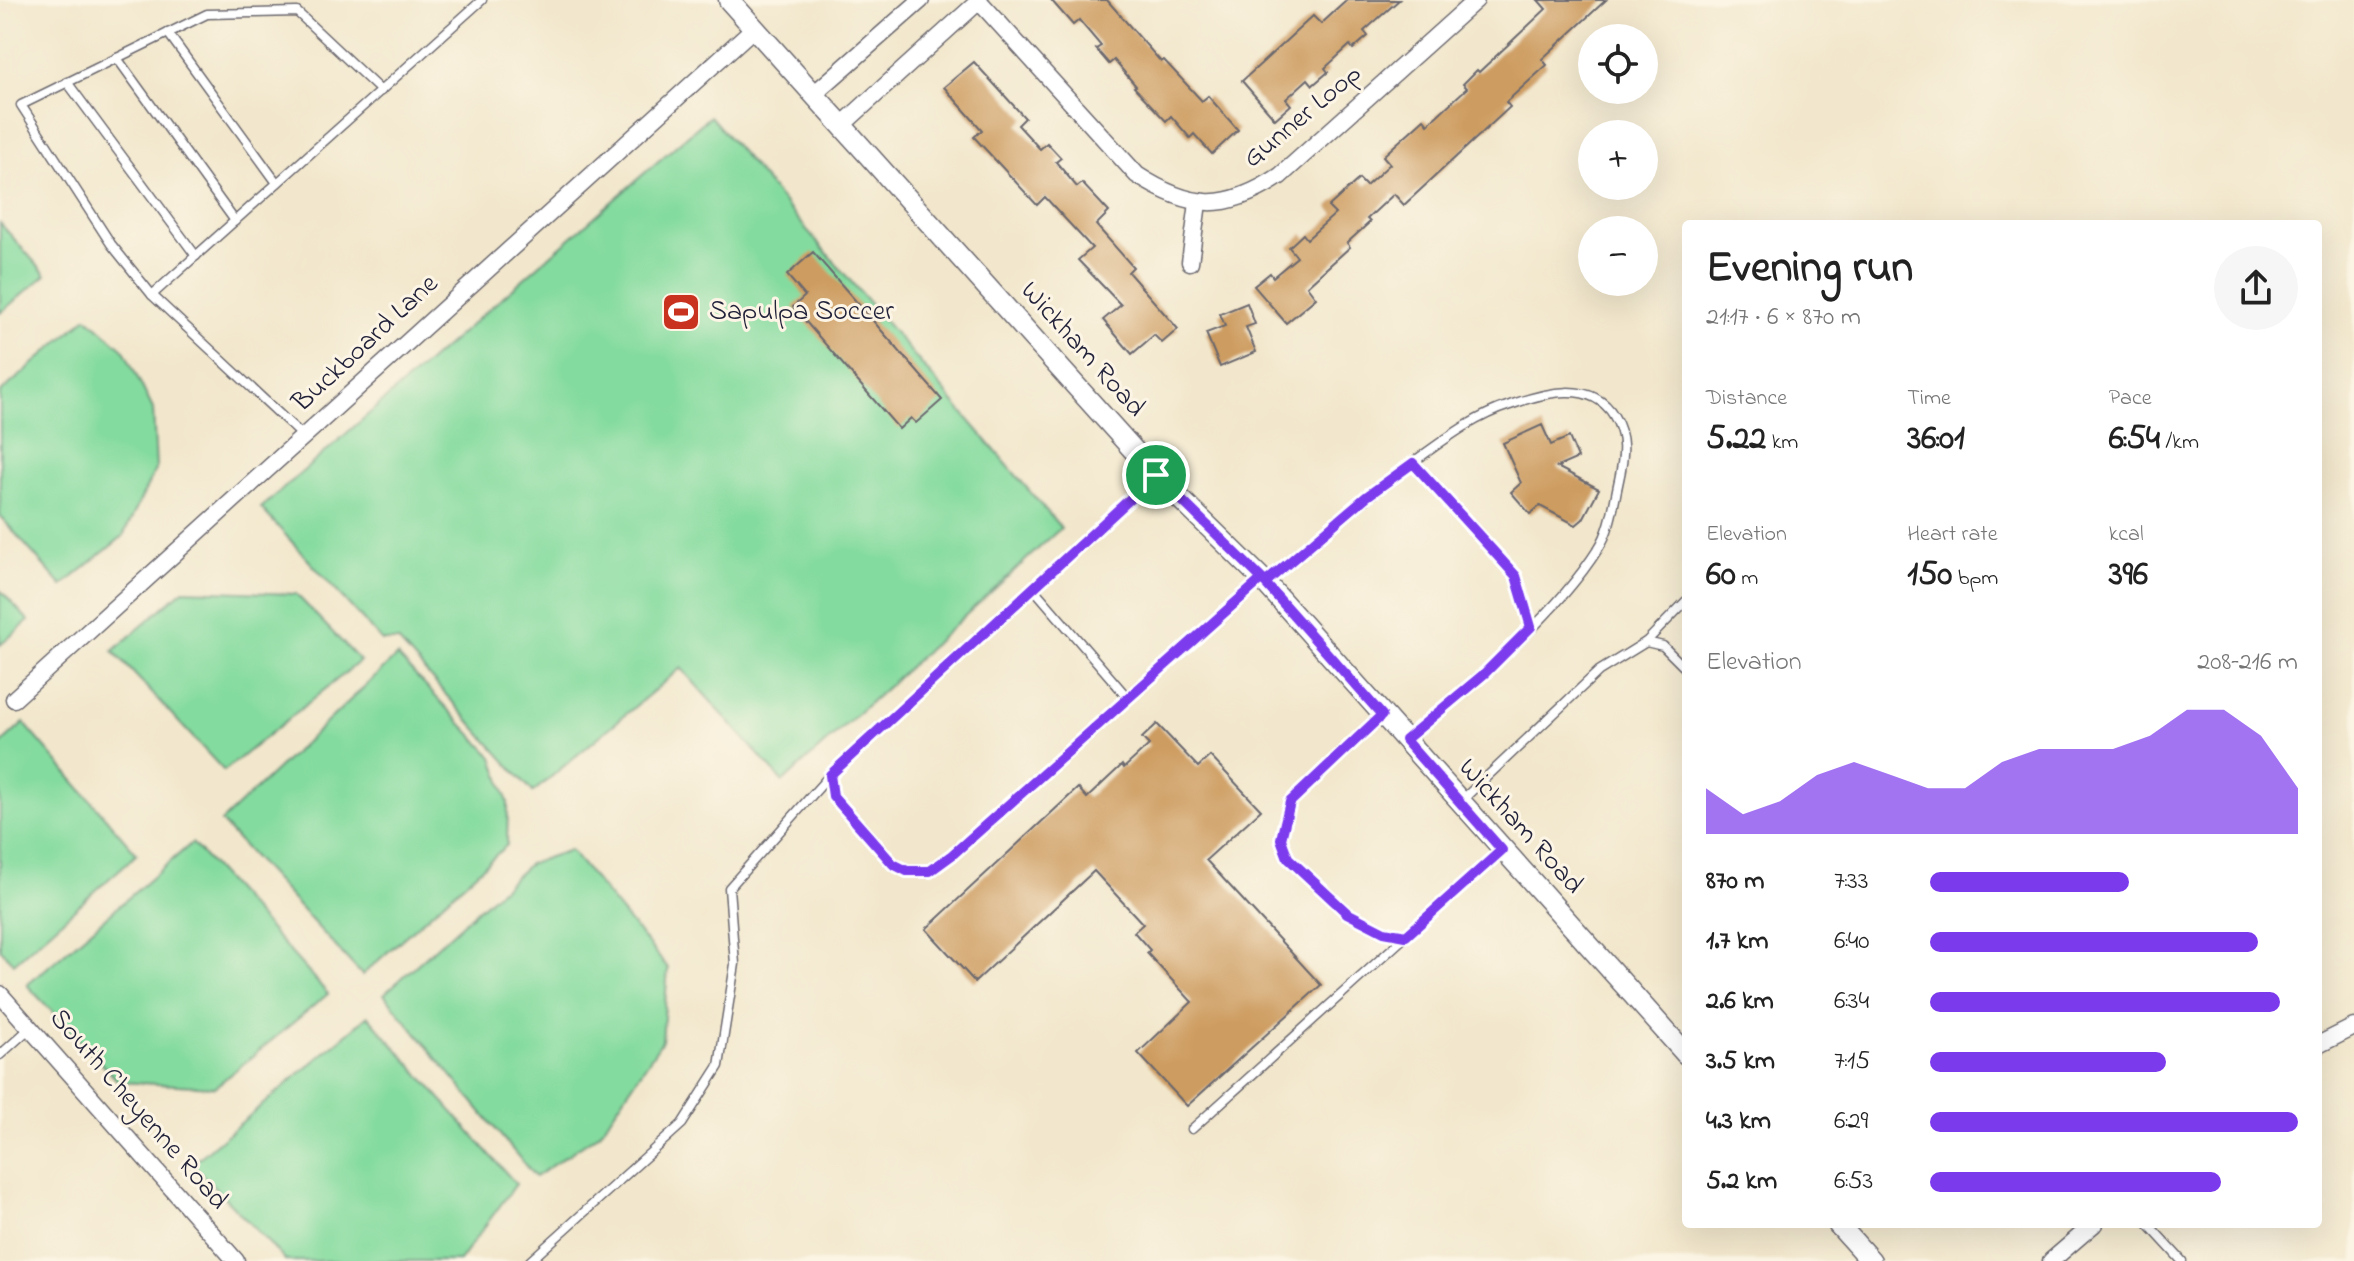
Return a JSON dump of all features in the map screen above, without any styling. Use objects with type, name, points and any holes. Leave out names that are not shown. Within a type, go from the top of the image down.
[{"type":"street","name":"Wickham Road","points":[[729,0],[1156,475],[1263,581],[1682,1050]]},
{"type":"street","points":[[814,94],[921,0]]},
{"type":"street","name":"Gunner Loop","points":[[842,125],[978,0],[1137,175],[1161,191],[1198,203],[1240,197],[1259,190],[1280,176],[1476,0]]},
{"type":"street","name":"Buckboard Lane","points":[[14,699],[754,28]]},
{"type":"street","points":[[1190,262],[1198,203]]},
{"type":"street","name":"South Cheyenne Road","points":[[0,994],[236,1261]]},
{"type":"street","points":[[2322,1043],[2354,1027]]},
{"type":"street","points":[[1842,1228],[1871,1261]]},
{"type":"street","points":[[2051,1261],[2089,1228]]},
{"type":"lane","points":[[152,295],[482,0]]},
{"type":"lane","points":[[304,437],[152,295],[111,244],[21,105],[207,14],[297,12],[381,91]]},
{"type":"lane","points":[[168,33],[277,183]]},
{"type":"lane","points":[[117,58],[235,221]]},
{"type":"lane","points":[[67,82],[196,256]]},
{"type":"lane","points":[[830,775],[833,796],[893,864],[907,871],[930,871],[1263,581],[1366,497],[1454,432],[1507,405],[1553,393],[1584,392],[1609,408],[1618,422],[1625,452],[1612,511],[1600,547],[1561,597],[1484,674],[1405,740]]},
{"type":"lane","points":[[1413,463],[1516,576],[1531,627]]},
{"type":"lane","points":[[530,1261],[682,1124],[719,1066],[735,964],[729,888],[830,775],[1156,475]]},
{"type":"lane","points":[[1034,589],[1128,698]]},
{"type":"lane","points":[[1460,802],[1599,671],[1646,642],[1682,605]]},
{"type":"lane","points":[[1646,642],[1663,646],[1682,665]]},
{"type":"lane","points":[[1382,715],[1290,802],[1281,839],[1288,858],[1347,913],[1384,932],[1406,936]]},
{"type":"lane","points":[[1192,1129],[1502,850]]},
{"type":"lane","points":[[0,1055],[31,1028]]},
{"type":"lane","points":[[2152,1228],[2182,1261]]},
{"type":"green space","name":"Sapulpa Soccer","points":[[710,116],[1061,528],[783,782],[681,668],[533,792],[398,641],[382,641],[261,508]]},
{"type":"green space","points":[[0,223],[46,275],[0,313]]},
{"type":"green space","points":[[87,317],[124,350],[153,409],[156,468],[123,536],[62,586],[0,516],[0,393]]},
{"type":"green space","points":[[0,590],[29,621],[0,645]]},
{"type":"green space","points":[[183,590],[296,594],[360,661],[224,771],[113,651]]},
{"type":"green space","points":[[397,656],[493,757],[508,803],[507,845],[362,975],[221,822]]},
{"type":"green space","points":[[24,723],[137,854],[14,963],[0,949],[0,745]]},
{"type":"green space","points":[[192,843],[328,994],[215,1087],[119,1082],[27,985]]},
{"type":"green space","points":[[570,850],[668,968],[662,1041],[600,1133],[535,1177],[384,994],[529,864]]},
{"type":"green space","points":[[368,1016],[516,1184],[459,1261],[286,1261],[192,1164]]},
{"type":"building","points":[[1051,0],[1107,0],[1161,62],[1164,60],[1202,101],[1208,96],[1238,130],[1212,154],[1194,134],[1190,138],[1171,116],[1166,121],[1114,60],[1109,64],[1096,49],[1101,46],[1079,20],[1073,25]]},
{"type":"building","points":[[1347,0],[1399,0],[1364,31],[1368,36],[1353,49],[1350,45],[1325,68],[1328,72],[1313,85],[1308,79],[1286,99],[1291,105],[1275,119],[1242,81],[1313,16],[1321,24]]},
{"type":"building","points":[[1538,0],[1606,0],[1542,59],[1547,65],[1506,102],[1510,107],[1404,205],[1394,194],[1367,219],[1370,222],[1347,243],[1350,247],[1307,286],[1316,298],[1286,323],[1254,286],[1270,273],[1273,277],[1297,257],[1289,247],[1303,234],[1307,239],[1335,214],[1328,207],[1359,179],[1366,186],[1390,164],[1383,156],[1424,119],[1428,124],[1467,88],[1463,84],[1477,70],[1479,72],[1546,9]]},
{"type":"building","points":[[974,62],[1025,118],[1018,125],[1040,149],[1047,143],[1061,158],[1056,162],[1077,187],[1082,183],[1109,212],[1096,225],[1133,267],[1128,272],[1178,329],[1162,343],[1154,335],[1132,354],[1103,320],[1121,305],[1078,260],[1092,248],[1045,197],[1037,205],[974,137],[982,130],[944,87]]},
{"type":"building","points":[[813,252],[942,400],[916,423],[911,418],[899,429],[793,307],[805,296],[787,275]]},
{"type":"building","points":[[1247,303],[1255,324],[1246,327],[1256,352],[1220,367],[1206,333],[1225,326],[1220,314]]},
{"type":"building","points":[[1542,425],[1551,445],[1569,437],[1578,458],[1557,467],[1599,489],[1583,519],[1576,525],[1540,506],[1530,514],[1511,492],[1521,483],[1503,443]]},
{"type":"building","points":[[1157,724],[1198,767],[1210,756],[1261,810],[1206,860],[1321,985],[1187,1106],[1138,1053],[1192,1002],[1147,953],[1150,950],[1134,932],[1143,924],[1094,871],[975,982],[926,929],[1078,788],[1087,798],[1122,765],[1124,768],[1149,745],[1142,738]]},
{"type":"place","name":"Sapulpa Soccer","points":[[681,312]]},
{"type":"route","points":[[1156,475],[830,775],[833,796],[893,864],[907,871],[930,871],[952,855],[1262,579],[1265,583],[1382,715],[1290,802],[1281,839],[1288,858],[1347,913],[1384,932],[1406,936],[1502,850],[1405,740],[1484,674],[1531,627],[1516,576],[1413,463],[1366,497],[1265,583],[1262,579],[1156,475]]}]
